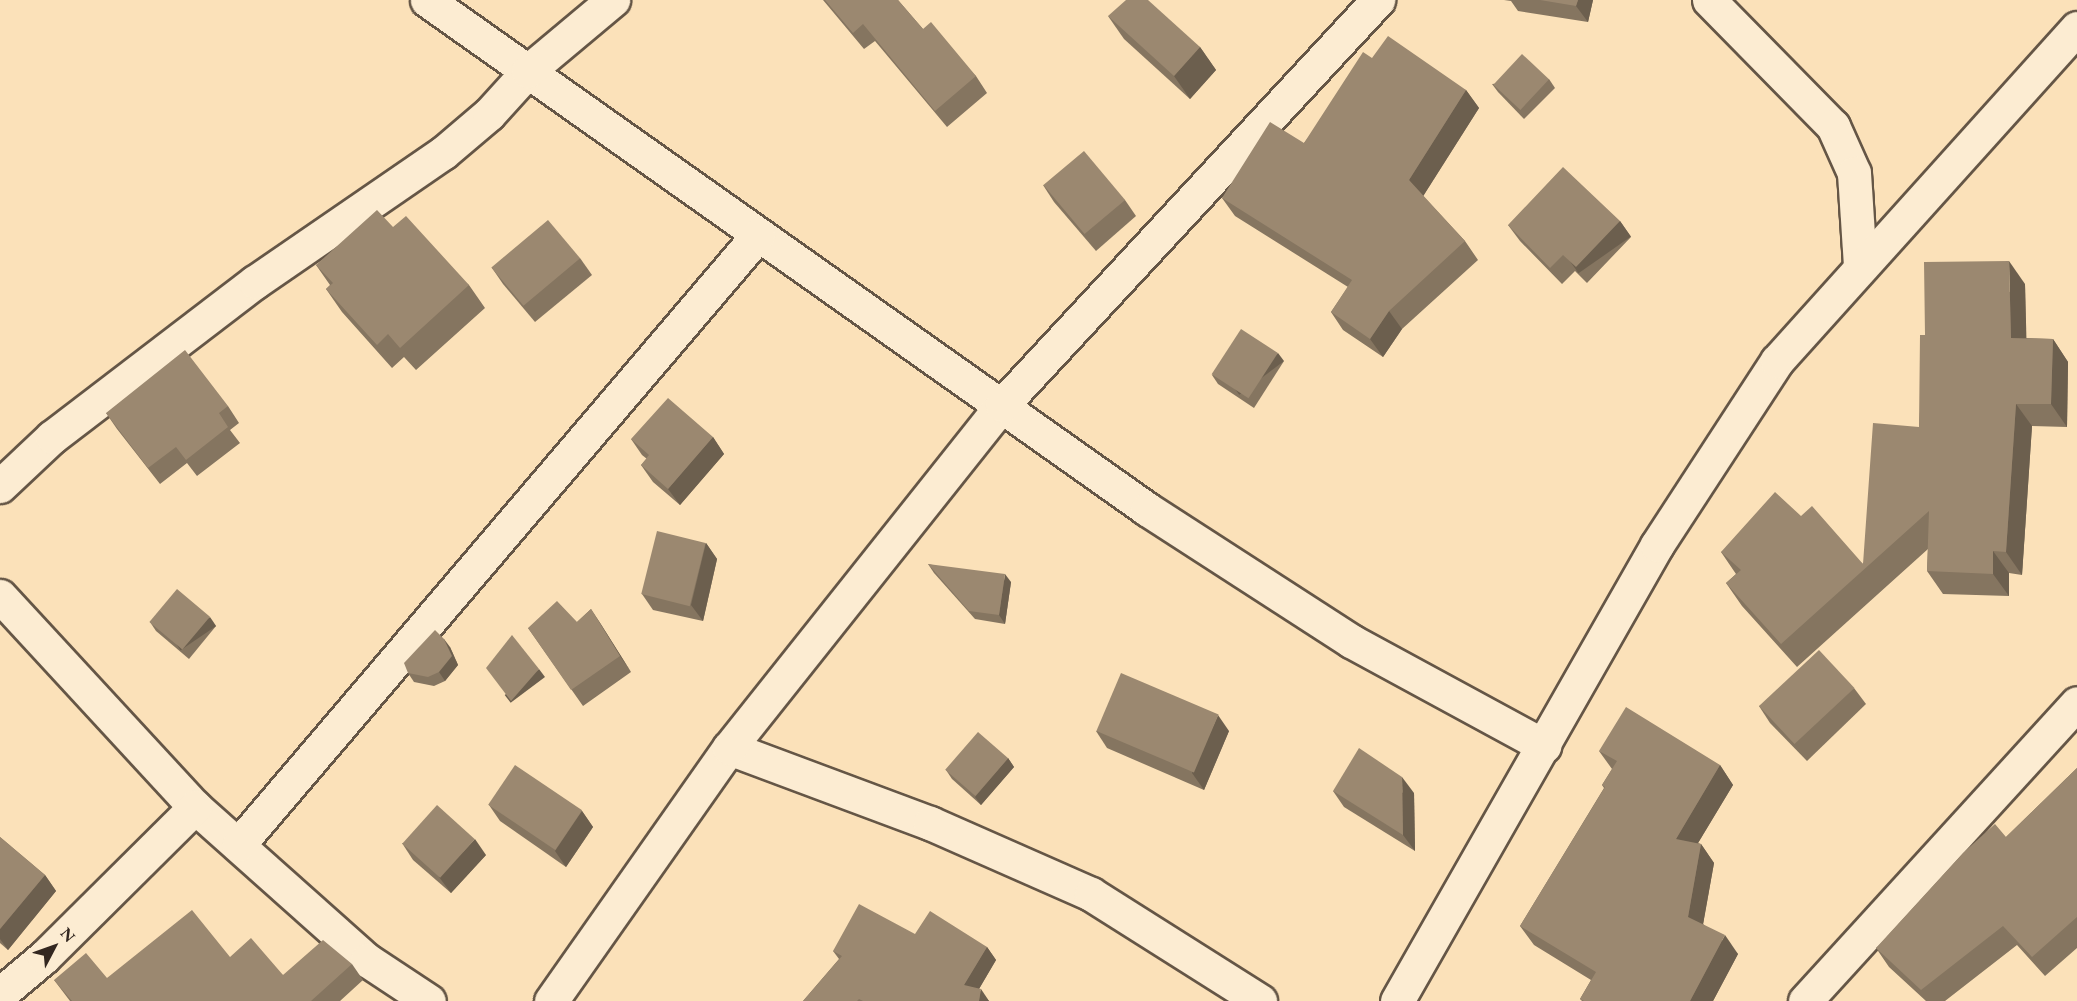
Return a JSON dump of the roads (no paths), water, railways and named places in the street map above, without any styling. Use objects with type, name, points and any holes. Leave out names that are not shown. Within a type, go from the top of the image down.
[{"type":"street","points":[[427,0],[1147,509],[1341,634],[1544,747]]},
{"type":"street","points":[[0,486],[52,437],[255,282],[442,153],[489,114],[528,71],[613,0]]},
{"type":"street","points":[[551,1001],[729,748],[1002,405],[1378,0]]},
{"type":"street","points":[[1709,0],[1833,126],[1854,173],[1860,266]]},
{"type":"street","points":[[1397,1001],[1658,545],[1720,444],[1777,361],[1860,266],[2077,28]]},
{"type":"street","points":[[239,843],[758,235]]},
{"type":"street","points":[[0,596],[195,807],[239,843],[367,960],[429,1001]]},
{"type":"street","points":[[1806,1001],[2077,703]]},
{"type":"street","points":[[729,748],[930,823],[1091,894],[1260,1001]]},
{"type":"street","points":[[0,994],[44,957],[195,807]]}]
